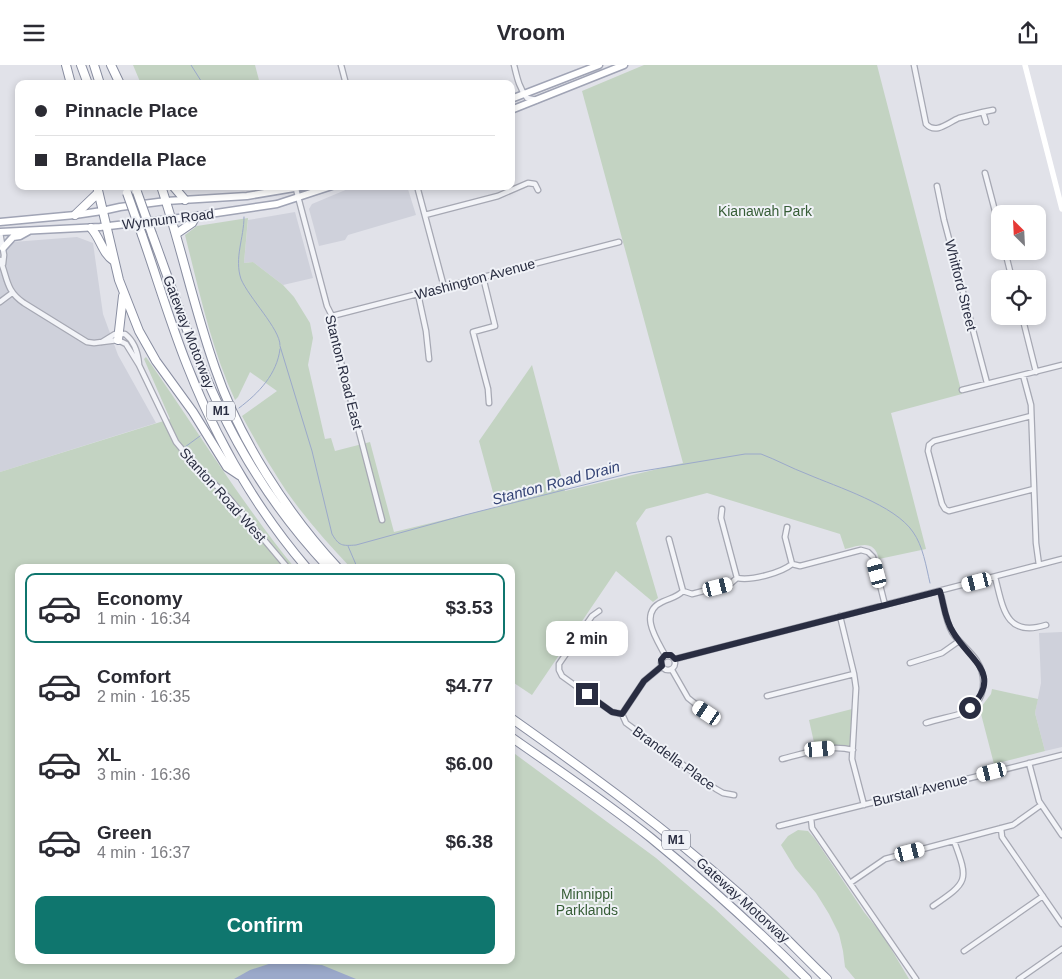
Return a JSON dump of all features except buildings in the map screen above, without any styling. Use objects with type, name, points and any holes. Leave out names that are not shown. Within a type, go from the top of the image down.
[{"type":"highway","points":[[66,65],[70,80]]},
{"type":"highway","points":[[81,65],[87,80]]},
{"type":"highway","points":[[94,65],[99,80]]},
{"type":"highway","points":[[111,65],[118,80]]},
{"type":"highway","points":[[98,190],[114,261],[124,294],[139,331],[156,361],[193,412],[227,467],[240,476]]},
{"type":"highway","points":[[75,215],[98,190]]},
{"type":"highway","name":"Gateway Motorway","points":[[126,190],[186,363],[207,413],[240,476],[266,515],[304,564]]},
{"type":"highway","name":"Gateway Motorway","points":[[136,190],[202,367],[225,419],[262,484],[298,532],[325,564]]},
{"type":"highway","points":[[162,190],[215,368],[232,410],[275,486],[302,524],[335,564]]},
{"type":"highway","points":[[176,190],[185,200]]},
{"type":"highway","points":[[176,234],[192,223],[196,217]]},
{"type":"highway","points":[[91,228],[97,235],[106,255],[114,261]]},
{"type":"highway","points":[[119,337],[124,294]]},
{"type":"highway","name":"Gateway Motorway","points":[[515,721],[614,792],[700,860],[755,908],[827,979]]},
{"type":"highway","name":"Gateway Motorway","points":[[515,740],[607,805],[664,849],[726,901],[806,979]]},
{"type":"main road","points":[[515,97],[599,65]]},
{"type":"main road","points":[[515,108],[622,65]]},
{"type":"main road","points":[[1025,65],[1062,209]]},
{"type":"main road","name":"Wynnum Road","points":[[0,222],[75,215],[166,201],[247,196],[289,190]]},
{"type":"main road","name":"Wynnum Road","points":[[0,233],[106,227],[196,217],[268,206],[321,190]]},
{"type":"main road","points":[[3,248],[13,237],[20,236],[30,230]]},
{"type":"street","points":[[341,65],[345,80]]},
{"type":"street","points":[[514,65],[524,94],[527,98],[536,100]]},
{"type":"street","points":[[914,65],[926,124],[929,127],[934,129],[958,119],[993,110]]},
{"type":"street","points":[[983,112],[986,122]]},
{"type":"street","points":[[985,173],[993,205]]},
{"type":"street","points":[[515,189],[528,183],[535,184],[538,190]]},
{"type":"street","name":"Whitford Street","points":[[937,186],[986,383]]},
{"type":"street","name":"Stanton Road East","points":[[296,190],[326,306],[332,316],[331,324],[382,520]]},
{"type":"street","points":[[418,190],[444,287]]},
{"type":"street","points":[[425,215],[498,196],[512,190]]},
{"type":"street","points":[[0,233],[5,280],[12,293],[24,303],[83,340],[91,343],[102,342],[108,337],[119,337]]},
{"type":"street","name":"Washington Avenue","points":[[332,316],[619,242]]},
{"type":"street","points":[[0,260],[3,266]]},
{"type":"street","points":[[483,277],[495,326],[473,332],[488,389],[488,403]]},
{"type":"street","points":[[0,301],[12,293]]},
{"type":"street","points":[[418,294],[426,331],[429,359]]},
{"type":"street","points":[[1024,325],[1036,372]]},
{"type":"street","name":"Stanton Road West","points":[[119,337],[125,334],[132,340],[139,365],[176,442],[196,466],[228,497],[284,564]]},
{"type":"street","points":[[962,389],[1062,365]]},
{"type":"street","points":[[1023,375],[1031,416],[1039,565]]},
{"type":"street","points":[[1031,416],[934,441],[929,445],[928,451],[942,504],[944,509],[949,511],[1034,489]]},
{"type":"street","points":[[722,509],[721,518],[737,578]]},
{"type":"street","points":[[787,527],[785,537],[792,564]]},
{"type":"street","points":[[669,539],[683,591]]},
{"type":"street","points":[[737,578],[745,580],[785,569],[792,564],[800,565],[861,550],[868,551],[873,557],[885,605]]},
{"type":"street","points":[[675,659],[1062,559]]},
{"type":"street","points":[[995,577],[1009,621],[1026,629],[1035,629],[1046,625]]},
{"type":"street","points":[[683,591],[692,594],[730,584],[737,578]]},
{"type":"street","points":[[665,655],[651,628],[651,613],[661,602],[676,598],[683,591]]},
{"type":"street","points":[[926,723],[964,712],[970,708],[981,696],[984,681],[977,662],[959,641],[948,623],[940,591]]},
{"type":"street","name":"Brandella Place","points":[[600,611],[592,617],[559,664],[562,676],[612,712],[622,714],[626,723],[716,789],[723,793],[734,795]]},
{"type":"street","points":[[840,616],[856,688],[854,769],[864,805]]},
{"type":"street","points":[[910,663],[942,653],[959,641]]},
{"type":"street","points":[[665,655],[671,655],[675,659],[676,665],[672,670]]},
{"type":"street","points":[[665,655],[661,660],[662,666],[666,670],[672,670]]},
{"type":"street","points":[[622,714],[644,681],[662,666]]},
{"type":"street","points":[[672,670],[688,698],[707,713]]},
{"type":"street","points":[[768,696],[854,674]]},
{"type":"street","points":[[782,759],[820,749],[844,748],[853,750]]},
{"type":"street","name":"Burstall Avenue","points":[[779,826],[1062,755]]},
{"type":"street","points":[[1029,763],[1042,805],[1062,835]]},
{"type":"street","points":[[850,883],[885,859],[1013,825],[1042,805]]},
{"type":"street","points":[[811,818],[812,828],[916,979]]},
{"type":"street","points":[[1057,827],[1062,823]]},
{"type":"street","points":[[1001,828],[1002,837],[1062,924]]},
{"type":"street","points":[[933,906],[960,886],[964,878],[963,864],[954,841]]},
{"type":"street","points":[[964,951],[1043,895]]},
{"type":"street","points":[[1019,979],[1062,949]]},
{"type":"shaded area","points":[[345,190],[408,190],[416,215],[348,235],[345,240],[319,246],[309,209],[312,204]]},
{"type":"shaded area","points":[[295,212],[313,278],[283,285],[253,262],[244,263],[248,220]]},
{"type":"shaded area","points":[[77,237],[93,243],[103,314],[118,355],[156,423],[0,472],[0,243]]},
{"type":"shaded area","points":[[1062,632],[1062,747],[1045,751],[1035,713],[1041,683],[1039,633]]},
{"type":"green space","points":[[133,65],[255,65],[259,80],[139,80]]},
{"type":"green space","name":"Kianawah Park","points":[[644,65],[877,65],[962,394],[891,413],[926,549],[879,559],[874,548],[870,546],[861,545],[845,549],[840,534],[707,493],[646,509],[636,523],[658,598],[653,602],[616,571],[532,695],[515,684],[515,564],[347,564],[299,509],[269,464],[242,416],[277,391],[250,372],[235,400],[212,339],[185,235],[197,226],[248,218],[244,263],[253,262],[283,285],[294,297],[310,323],[313,338],[308,365],[325,439],[331,438],[335,451],[370,442],[394,532],[497,507],[479,441],[532,365],[565,491],[683,463],[582,91]]},
{"type":"green space","name":"Minnippi Parklands","points":[[146,357],[237,490],[292,564],[15,564],[15,964],[515,964],[515,754],[656,858],[714,908],[790,979],[0,979],[0,472],[170,419],[144,359]]},
{"type":"green space","points":[[992,689],[1038,699],[1035,713],[1045,751],[994,764],[981,714],[978,711],[991,694]]},
{"type":"green space","points":[[852,709],[850,746],[832,745],[815,747],[809,720]]},
{"type":"green space","points":[[798,830],[808,831],[815,839],[864,912],[884,937],[909,979],[855,979],[845,967],[839,934],[829,914],[816,893],[795,868],[781,845],[788,836]]},
{"type":"water","points":[[269,964],[322,965],[356,979],[234,979],[250,970]]},
{"type":"waterway","name":"Stanton Road Drain","points":[[191,65],[200,80]]},
{"type":"waterway","name":"Stanton Road Drain","points":[[244,217],[239,256],[241,279],[270,322],[279,338],[280,345]]},
{"type":"waterway","name":"Stanton Road Drain","points":[[280,346],[312,451],[332,534],[341,544],[356,545],[631,473],[745,454],[761,454],[879,505],[905,522],[919,543],[930,583]]},
{"type":"waterway","name":"Stanton Road Drain","points":[[239,408],[260,389],[271,375],[280,349]]},
{"type":"waterway","points":[[185,447],[200,436]]},
{"type":"waterway","points":[[348,546],[356,564]]},
{"type":"route","points":[[587,694],[612,712],[622,714],[644,681],[662,666],[661,660],[665,655],[671,655],[675,659],[940,591],[952,632],[977,662],[982,672],[984,687],[981,696],[970,708]]}]
